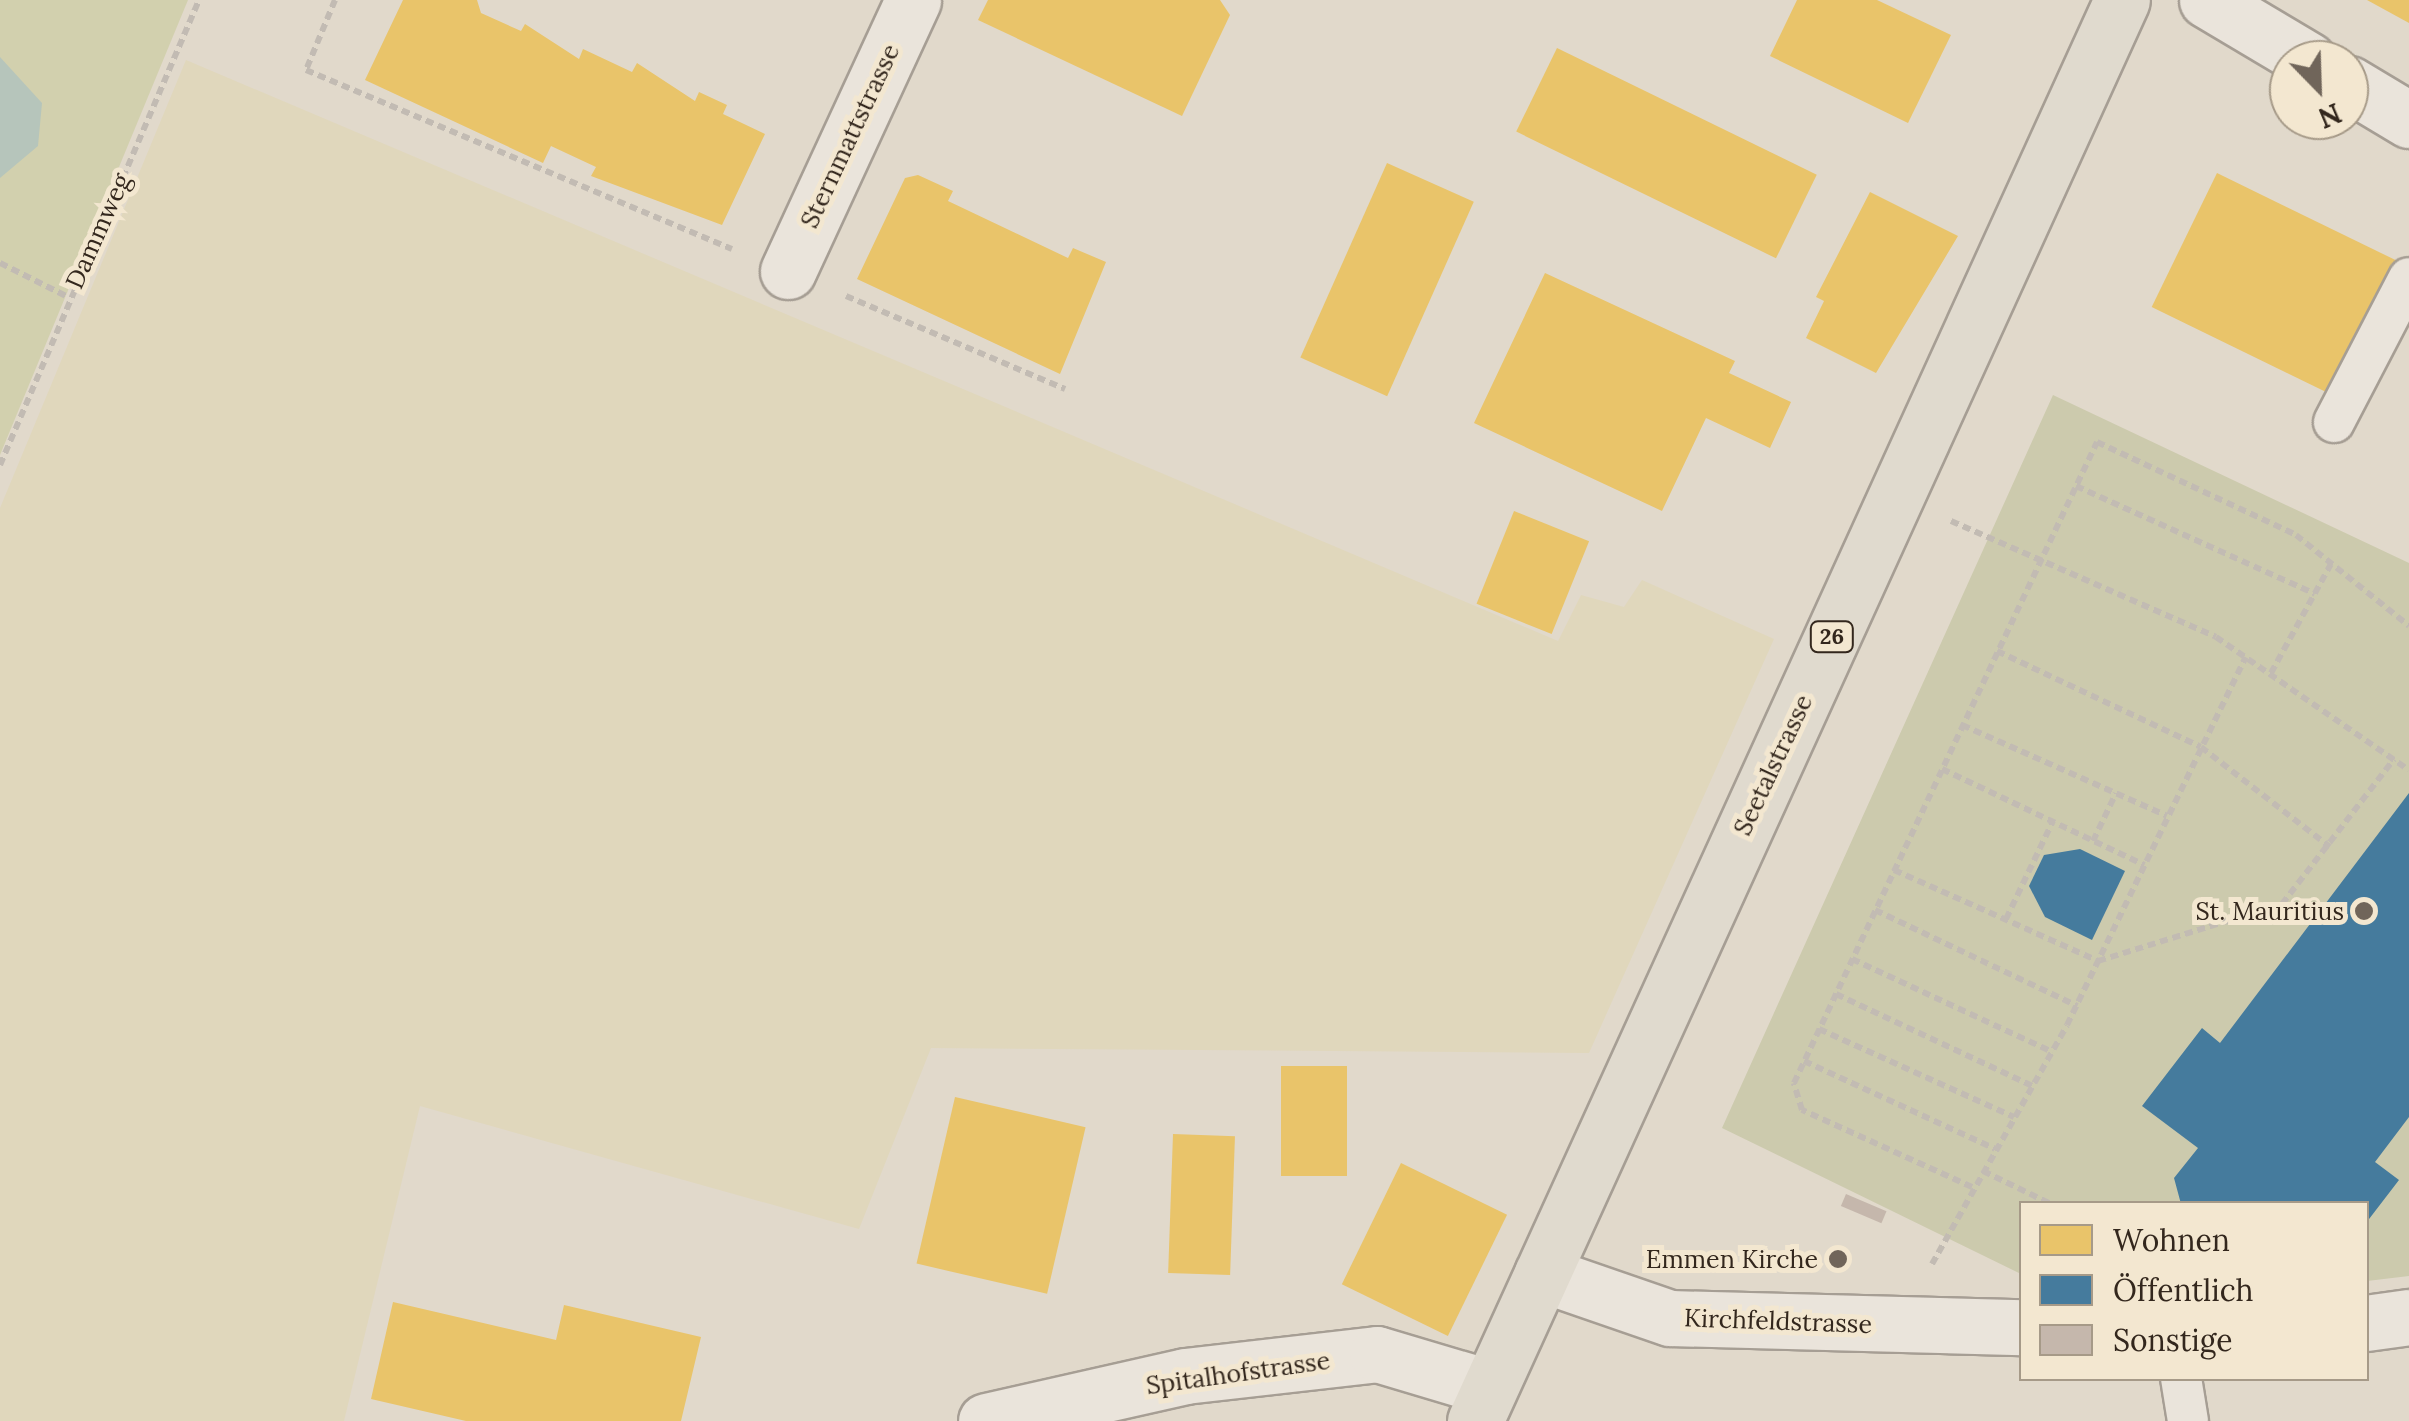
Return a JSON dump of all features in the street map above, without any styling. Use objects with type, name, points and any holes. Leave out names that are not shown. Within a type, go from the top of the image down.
[{"type":"main road","name":"Seetalstrasse","points":[[1482,1404],[2122,0]]},
{"type":"street","name":"Sternmattstrasse","points":[[788,271],[913,0]]},
{"type":"street","points":[[2206,0],[2274,40]]},
{"type":"street","points":[[2369,96],[2409,120]]},
{"type":"street","name":"Kirchfeldstrasse","points":[[1542,1274],[1670,1318],[2019,1327]]},
{"type":"street","points":[[2369,1323],[2409,1316]]},
{"type":"street","name":"Spitalhofstrasse","points":[[986,1421],[1185,1376],[1377,1354],[1482,1404]]},
{"type":"lane","points":[[2334,422],[2409,278]]},
{"type":"lane","points":[[2181,1381],[2188,1421]]},
{"type":"path","name":"Dammweg","points":[[0,465],[68,296],[200,0]]},
{"type":"path","points":[[336,0],[306,70],[1065,389]]},
{"type":"path","points":[[0,263],[68,296]]},
{"type":"path","points":[[1972,1188],[1802,1110],[1794,1100],[1804,1062],[1819,1029],[2096,442],[2296,535],[2409,626]]},
{"type":"path","points":[[2076,486],[2315,594]]},
{"type":"path","points":[[1950,521],[2246,657],[2409,770]]},
{"type":"path","points":[[2271,673],[2331,564]]},
{"type":"path","points":[[1997,651],[2201,747],[2330,847]]},
{"type":"path","points":[[1922,1324],[1932,1261],[2077,1006],[2246,657]]},
{"type":"path","points":[[1962,725],[2168,816]]},
{"type":"path","points":[[1894,870],[2098,961],[2282,904],[2330,847],[2394,759]]},
{"type":"path","points":[[1942,768],[2144,865]]},
{"type":"path","points":[[2093,841],[2116,793]]},
{"type":"path","points":[[2006,919],[2052,821]]},
{"type":"path","points":[[1876,910],[2077,1006]]},
{"type":"path","points":[[1852,959],[2052,1052]]},
{"type":"path","points":[[1836,994],[2032,1086]]},
{"type":"path","points":[[1819,1029],[2014,1117]]},
{"type":"path","points":[[1804,1062],[1995,1150]]},
{"type":"path","points":[[1982,1170],[2045,1201]]},
{"type":"shaded area","points":[[0,0],[188,0],[0,455]]},
{"type":"shaded area","points":[[0,57],[42,103],[38,146],[0,178]]},
{"type":"shaded area","points":[[186,60],[1558,641],[1581,595],[1624,607],[1642,580],[1774,639],[1589,1053],[931,1048],[859,1229],[420,1106],[344,1421],[0,1421],[0,508]]},
{"type":"shaded area","points":[[2053,395],[2409,563],[2409,1276],[2369,1281],[2369,1201],[2019,1201],[2019,1273],[1722,1128]]},
{"type":"building: Wohnen","points":[[403,0],[477,0],[481,13],[521,31],[525,24],[579,59],[583,49],[632,72],[637,63],[695,101],[699,92],[727,105],[723,114],[765,134],[722,225],[591,176],[596,167],[551,146],[543,163],[365,80]]},
{"type":"building: Wohnen","points":[[988,0],[1220,0],[1230,15],[1182,116],[978,20]]},
{"type":"building: Wohnen","points":[[1797,0],[1877,0],[1951,35],[1908,123],[1770,56]]},
{"type":"building: Wohnen","points":[[2367,0],[2409,0],[2409,23]]},
{"type":"building: Wohnen","points":[[1557,48],[1817,175],[1776,258],[1516,132]]},
{"type":"building: Wohnen","points":[[1387,163],[1474,202],[1387,396],[1300,358]]},
{"type":"building: Wohnen","points":[[2217,173],[2399,262],[2333,395],[2152,307]]},
{"type":"building: Wohnen","points":[[918,175],[953,191],[948,201],[1068,258],[1073,248],[1106,262],[1060,374],[857,279],[905,178]]},
{"type":"building: Wohnen","points":[[1870,192],[1958,236],[1876,373],[1806,338],[1824,301],[1816,297]]},
{"type":"building: Wohnen","points":[[1545,273],[1735,361],[1729,373],[1791,402],[1770,448],[1706,418],[1662,511],[1474,423]]},
{"type":"building: Wohnen","points":[[1514,511],[1589,541],[1552,634],[1477,604]]},
{"type":"building: Wohnen","points":[[1281,1066],[1347,1066],[1347,1176],[1281,1176]]},
{"type":"building: Wohnen","points":[[955,1097],[1086,1127],[1047,1294],[917,1264]]},
{"type":"building: Wohnen","points":[[1173,1134],[1235,1136],[1230,1275],[1168,1273]]},
{"type":"building: Wohnen","points":[[1401,1163],[1507,1215],[1448,1336],[1342,1284]]},
{"type":"building: Wohnen","points":[[393,1302],[556,1340],[564,1305],[701,1337],[681,1421],[466,1421],[371,1399]]},
{"type":"building: Öffentlich","name":"St. Mauritius","points":[[2409,793],[2409,1117],[2375,1162],[2399,1180],[2369,1219],[2369,1201],[2180,1201],[2174,1178],[2198,1148],[2142,1106],[2202,1028],[2220,1043]]},
{"type":"building: Öffentlich","points":[[2080,849],[2125,871],[2092,940],[2045,917],[2029,886],[2044,855]]},
{"type":"building: Sonstige","points":[[1846,1194],[1887,1211],[1881,1223],[1841,1206]]},
{"type":"place","name":"St. Mauritius","points":[[2364,911]]},
{"type":"place","name":"Emmen Kirche","points":[[1838,1259]]}]
